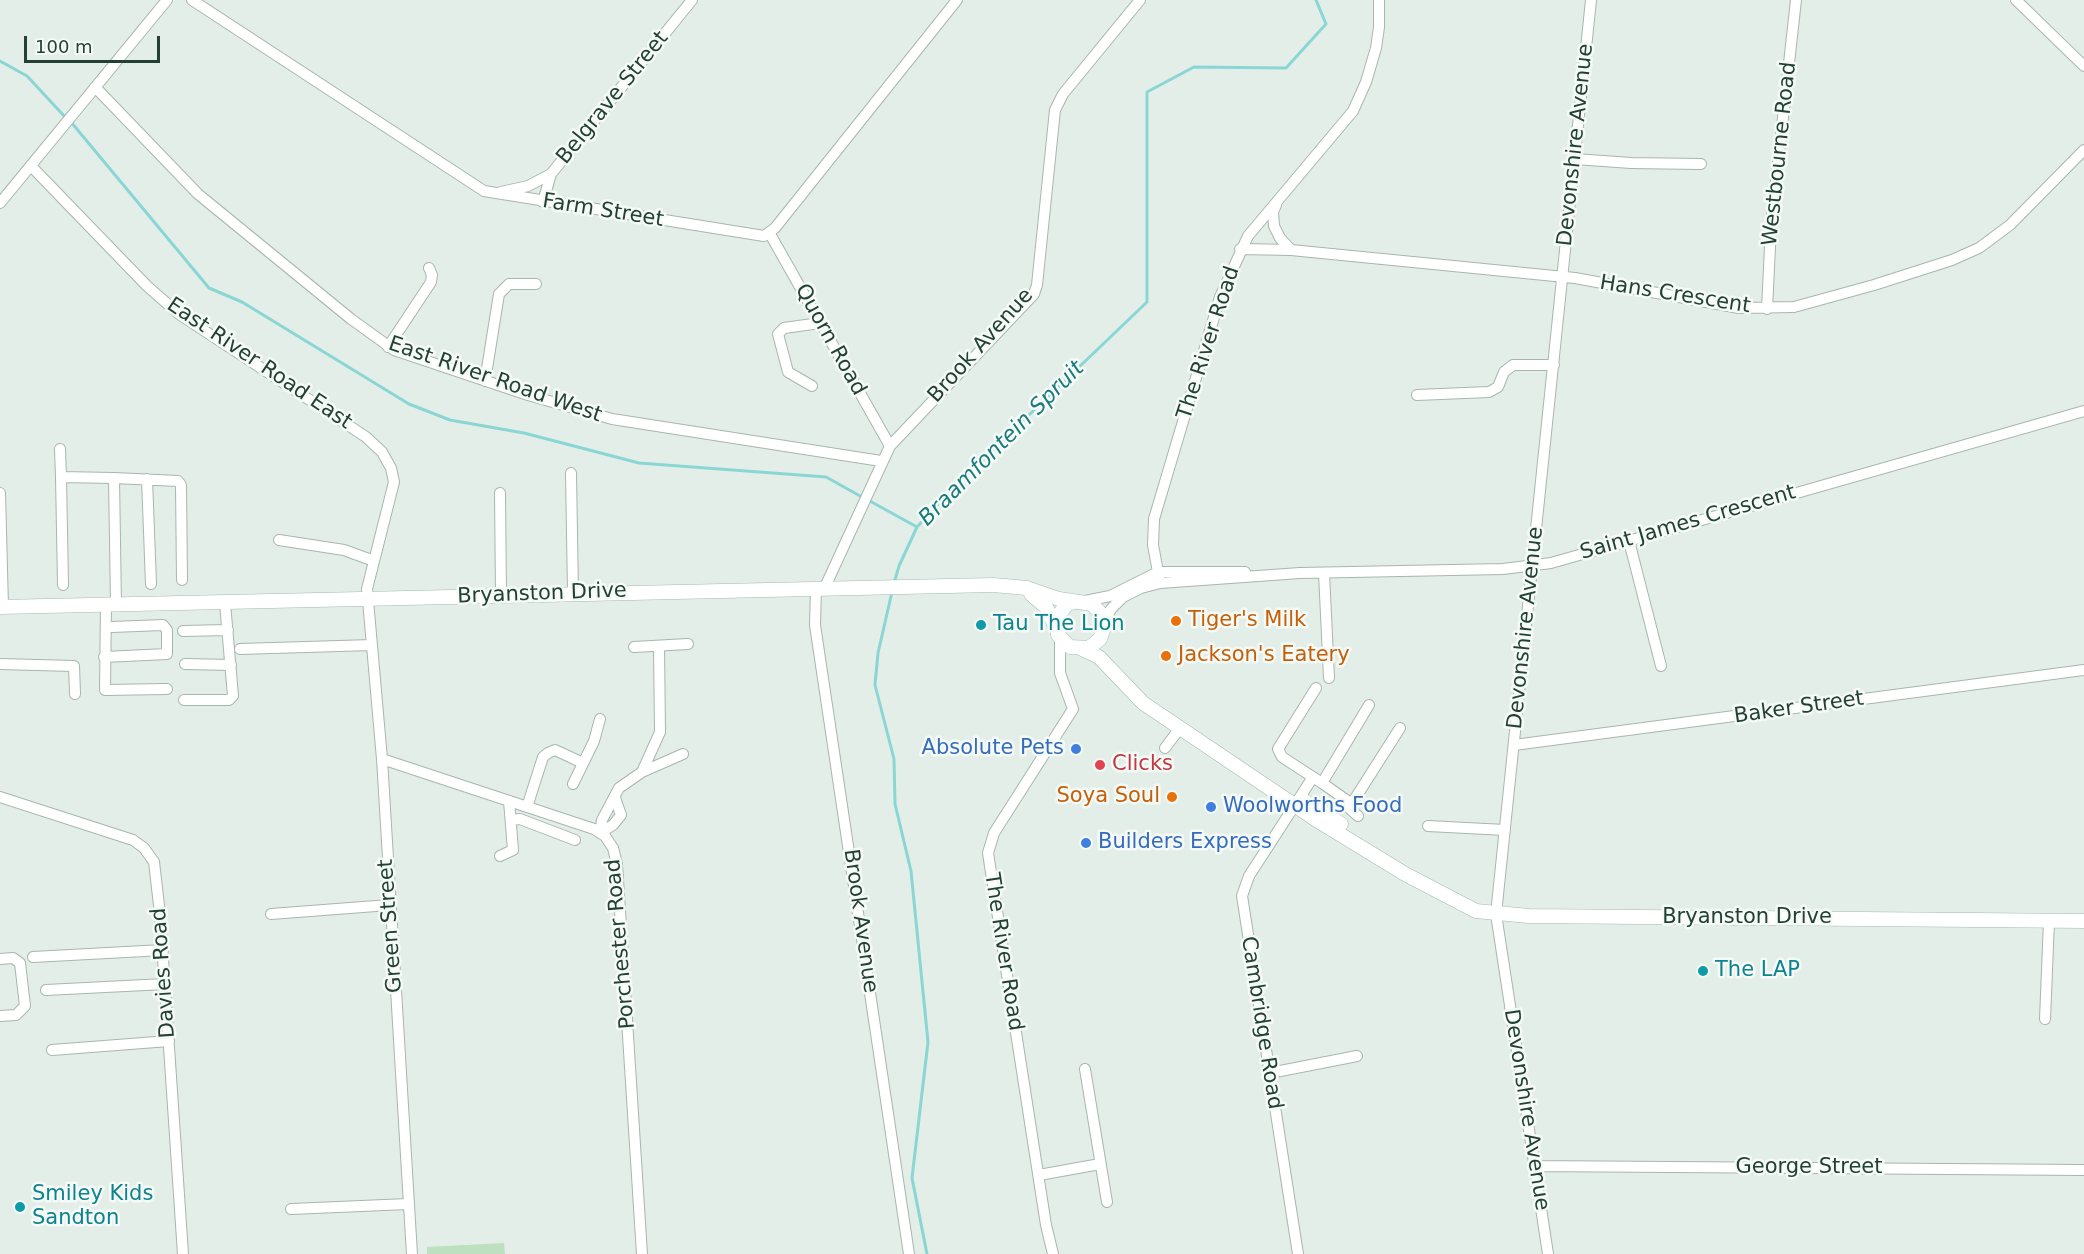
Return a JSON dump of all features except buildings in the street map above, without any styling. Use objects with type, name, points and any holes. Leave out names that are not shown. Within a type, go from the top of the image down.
[{"type":"main road","name":"Bryanston Drive","points":[[1,609],[932,584],[1021,588],[1080,601]]},
{"type":"main road","points":[[1021,588],[1046,607],[1058,634],[1079,649],[1095,644],[1104,627],[1098,609],[1080,601],[1067,604],[1058,616],[1058,634]]},
{"type":"main road","name":"Bryanston Drive","points":[[1104,627],[1110,659],[1143,695],[1405,874],[1418,879],[1464,906],[1496,914],[2084,921]]},
{"type":"main road","name":"Bryanston Drive","points":[[1079,649],[1099,657],[1135,696],[1180,728],[1297,801]]},
{"type":"street","points":[[0,203],[166,0]]},
{"type":"street","name":"Farm Street","points":[[192,0],[472,185],[492,193],[543,202],[764,236],[770,234]]},
{"type":"street","name":"Belgrave Street","points":[[543,202],[551,174],[692,0]]},
{"type":"street","points":[[770,234],[957,0]]},
{"type":"street","name":"Brook Avenue","points":[[909,1254],[814,625],[820,587],[890,446],[1034,294],[1037,285],[1055,110],[1063,94],[1140,0]]},
{"type":"street","name":"The River Road","points":[[1160,583],[1153,545],[1154,519],[1220,297],[1240,249],[1278,199],[1338,132],[1353,111],[1366,82],[1377,41],[1379,0]]},
{"type":"street","name":"Devonshire Avenue","points":[[1548,1254],[1496,914],[1591,0]]},
{"type":"street","name":"Westbourne Road","points":[[1767,309],[1771,226],[1796,0]]},
{"type":"street","points":[[2016,0],[2084,66]]},
{"type":"street","name":"East River Road West","points":[[95,87],[198,194],[388,347],[485,381],[612,419],[881,461]]},
{"type":"street","name":"Hans Crescent","points":[[1240,249],[1291,250],[1563,277],[1715,304],[1767,309],[1812,303],[1865,288],[1952,260],[1979,248],[2010,225],[2084,150]]},
{"type":"street","points":[[1575,159],[1701,165]]},
{"type":"street","name":"East River Road East","points":[[31,166],[179,314],[335,415],[366,437],[382,452],[394,479],[367,599]]},
{"type":"street","points":[[492,193],[525,188],[551,174]]},
{"type":"street","points":[[1278,199],[1273,213],[1274,226],[1280,238],[1291,250]]},
{"type":"street","name":"Quorn Road","points":[[770,234],[890,446]]},
{"type":"street","points":[[388,347],[431,282],[432,274],[429,268]]},
{"type":"street","points":[[485,381],[499,294],[509,284],[536,284]]},
{"type":"street","points":[[812,386],[788,372],[778,334],[784,328],[820,323]]},
{"type":"street","points":[[1417,395],[1489,392],[1498,387],[1504,372],[1513,365],[1554,365]]},
{"type":"street","name":"Saint James Crescent","points":[[1104,627],[1111,609],[1123,597],[1141,588],[1160,583],[1324,573],[1533,567],[2084,411]]},
{"type":"street","points":[[60,449],[63,585]]},
{"type":"street","points":[[571,473],[573,593]]},
{"type":"street","points":[[61,477],[175,479],[181,486],[183,580]]},
{"type":"street","points":[[114,478],[111,605],[104,657],[105,690],[167,689]]},
{"type":"street","points":[[147,479],[151,584]]},
{"type":"street","points":[[500,492],[501,595]]},
{"type":"street","points":[[0,493],[1,609]]},
{"type":"street","points":[[279,540],[329,547],[374,561]]},
{"type":"street","points":[[1629,541],[1661,666]]},
{"type":"street","name":"Saint James Crescent","points":[[1080,601],[1110,596],[1158,572],[1263,572],[1284,575]]},
{"type":"street","points":[[1324,573],[1329,678]]},
{"type":"street","name":"Green Street","points":[[367,599],[382,759],[389,905],[412,1254]]},
{"type":"street","points":[[184,700],[231,699],[231,665],[225,603]]},
{"type":"street","points":[[104,657],[167,654],[167,630],[163,625],[112,627]]},
{"type":"street","points":[[183,631],[228,630]]},
{"type":"street","name":"The River Road","points":[[1053,1254],[988,854],[994,833],[1073,709],[1060,673],[1058,634]]},
{"type":"street","points":[[634,647],[688,644]]},
{"type":"street","points":[[240,649],[372,645]]},
{"type":"street","points":[[642,772],[661,728],[659,646]]},
{"type":"street","points":[[1060,673],[1079,649]]},
{"type":"street","points":[[0,664],[74,661],[75,694]]},
{"type":"street","points":[[185,663],[231,665]]},
{"type":"street","name":"Baker Street","points":[[1514,745],[2084,670]]},
{"type":"street","points":[[1316,688],[1278,749],[1282,757],[1352,804]]},
{"type":"street","name":"Cambridge Road","points":[[1298,1254],[1242,896],[1249,876],[1297,801],[1317,780],[1370,705]]},
{"type":"street","points":[[573,784],[600,719]]},
{"type":"street","points":[[1165,748],[1180,728]]},
{"type":"street","points":[[1358,816],[1349,810],[1400,728]]},
{"type":"street","points":[[527,807],[543,757],[548,753],[555,750],[583,763]]},
{"type":"street","points":[[600,832],[613,825],[621,815],[615,798],[619,788],[642,772],[683,754]]},
{"type":"street","name":"Porchester Road","points":[[382,759],[600,832],[609,841],[617,864],[642,1254]]},
{"type":"street","name":"Davies Road","points":[[0,797],[125,837],[144,848],[154,862],[163,950],[183,1254]]},
{"type":"street","points":[[501,856],[513,850],[509,801]]},
{"type":"street","points":[[511,820],[519,819],[575,840]]},
{"type":"street","points":[[1428,826],[1505,830]]},
{"type":"street","points":[[271,914],[389,905]]},
{"type":"street","points":[[2045,1019],[2049,921]]},
{"type":"street","points":[[33,957],[163,950]]},
{"type":"street","points":[[0,959],[13,958],[20,963],[25,1006],[16,1015],[0,1016]]},
{"type":"street","points":[[46,990],[165,984]]},
{"type":"street","points":[[52,1050],[169,1041]]},
{"type":"street","points":[[1270,1073],[1357,1056]]},
{"type":"street","points":[[1085,1069],[1107,1202]]},
{"type":"street","points":[[1039,1175],[1100,1164]]},
{"type":"street","name":"George Street","points":[[1534,1167],[2084,1170]]},
{"type":"street","points":[[291,1209],[408,1204]]},
{"type":"green space","points":[[504,1243],[505,1254],[427,1254],[427,1247]]},
{"type":"waterway","name":"Braamfontein Spruit","points":[[894,583],[899,566],[917,527],[960,481],[1147,302],[1147,92],[1194,67],[1286,68],[1326,24],[1316,0]]},
{"type":"waterway","points":[[0,61],[27,76],[66,118]]},
{"type":"waterway","points":[[71,122],[209,288],[242,302],[409,404],[450,420],[524,433],[639,463],[826,477],[862,497]]},
{"type":"waterway","points":[[868,500],[917,527]]},
{"type":"waterway","name":"Braamfontein Spruit","points":[[892,592],[878,653],[875,685],[894,759],[895,804],[911,871],[928,1042],[912,1178],[927,1254]]},
{"type":"place","name":"Tiger's Milk","points":[[1176,621]]},
{"type":"place","name":"Tau The Lion","points":[[981,625]]},
{"type":"place","name":"Jackson's Eatery","points":[[1166,656]]},
{"type":"place","name":"Absolute Pets","points":[[1076,749]]},
{"type":"place","name":"Clicks","points":[[1100,765]]},
{"type":"place","name":"Soya Soul","points":[[1172,797]]},
{"type":"place","name":"Woolworths Food","points":[[1211,807]]},
{"type":"place","name":"Builders Express","points":[[1086,843]]},
{"type":"place","name":"The LAP","points":[[1703,971]]},
{"type":"place","name":"Smiley Kids Sandton","points":[[20,1207]]}]
